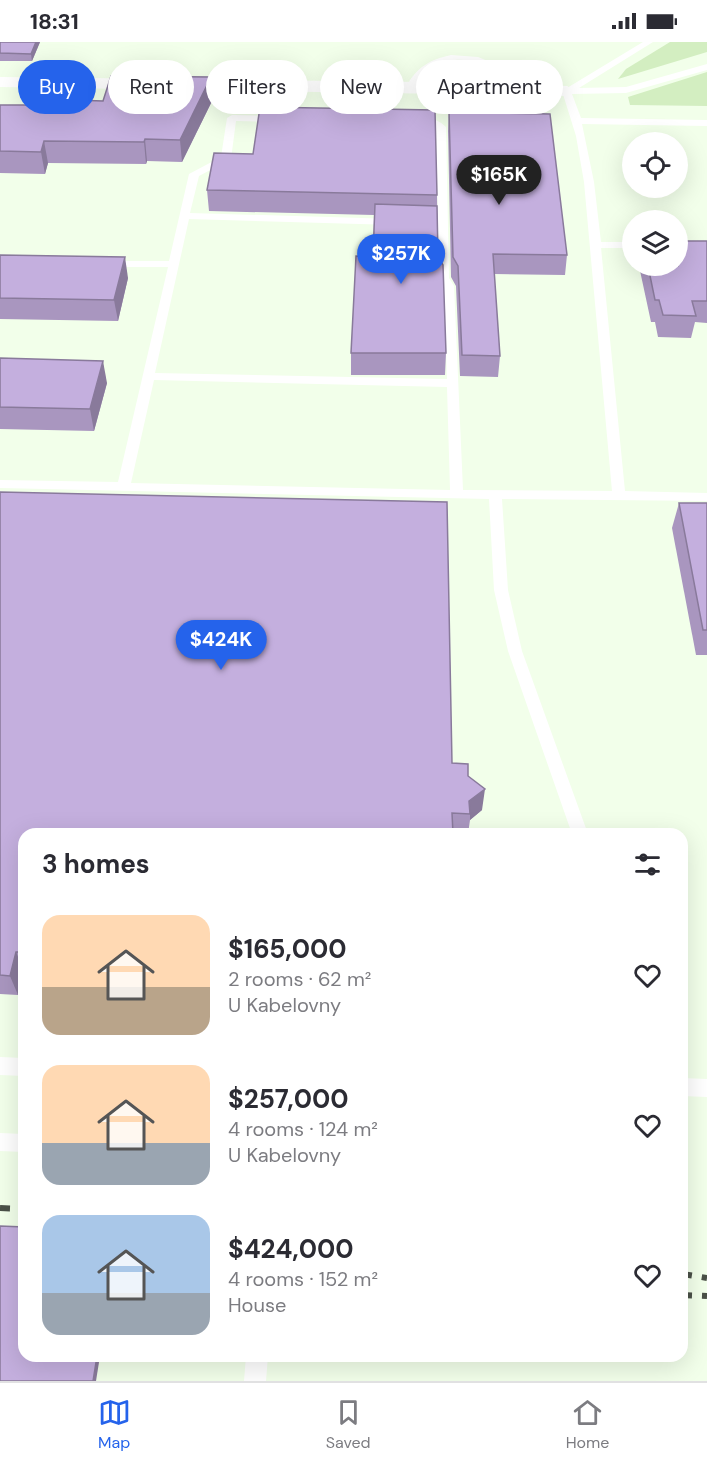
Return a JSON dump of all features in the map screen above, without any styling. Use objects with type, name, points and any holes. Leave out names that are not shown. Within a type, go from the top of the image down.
[{"type":"street","points":[[0,82],[252,92],[416,87]]},
{"type":"street","points":[[563,91],[567,91]]},
{"type":"lane","points":[[567,91],[649,42]]},
{"type":"lane","points":[[443,60],[448,58],[484,60]]},
{"type":"lane","points":[[567,91],[626,90],[707,67]]},
{"type":"lane","points":[[411,87],[416,74]]},
{"type":"lane","points":[[567,91],[579,121],[596,244],[615,422],[619,495]]},
{"type":"lane","points":[[124,486],[194,174],[226,159],[232,118],[289,119]]},
{"type":"lane","points":[[401,120],[433,121],[441,127],[444,278],[449,286],[457,494]]},
{"type":"lane","points":[[579,121],[707,123]]},
{"type":"lane","points":[[185,216],[408,222]]},
{"type":"lane","points":[[430,222],[442,222]]},
{"type":"lane","points":[[596,244],[622,245]]},
{"type":"lane","points":[[94,264],[175,264]]},
{"type":"lane","points":[[148,376],[452,382]]},
{"type":"lane","points":[[0,484],[495,495],[707,497]]},
{"type":"lane","points":[[495,495],[501,590],[515,651],[578,828]]},
{"type":"lane","points":[[0,1066],[18,1067]]},
{"type":"lane","points":[[688,1087],[707,1088]]},
{"type":"lane","points":[[0,1143],[18,1143]]},
{"type":"lane","points":[[255,1381],[257,1362]]},
{"type":"green space","points":[[670,42],[707,42],[707,52],[618,79],[626,69]]},
{"type":"green space","points":[[707,72],[707,106],[630,105],[628,97]]},
{"type":"building","points":[[0,42],[36,42],[31,54],[0,53]]},
{"type":"building","points":[[194,77],[206,77],[206,87],[194,112]]},
{"type":"building","points":[[108,85],[108,114],[193,114],[180,140],[44,141],[41,152],[0,151],[0,105],[18,105],[18,114],[96,114],[96,101],[103,101]]},
{"type":"building","points":[[308,108],[320,108],[320,114],[404,114],[404,109],[416,110],[416,114],[435,114],[437,195],[207,190],[214,153],[253,154],[259,114],[308,114]]},
{"type":"building","points":[[449,114],[550,114],[567,255],[493,254],[500,356],[462,355],[458,266],[453,257]]},
{"type":"building","points":[[375,204],[437,206],[438,256],[443,265],[446,353],[351,353],[356,256],[373,257]]},
{"type":"building","points":[[688,241],[707,241],[707,301],[692,301],[696,316],[663,315],[659,300],[655,300],[650,276],[688,276]]},
{"type":"building","points":[[0,255],[125,257],[114,300],[0,298]]},
{"type":"building","points":[[0,358],[103,361],[90,409],[0,407]]},
{"type":"building","points":[[0,492],[447,502],[452,763],[468,764],[468,776],[485,789],[469,801],[470,814],[452,813],[453,828],[18,828],[18,952],[16,952],[10,976],[0,975]]},
{"type":"building","points":[[679,503],[707,503],[707,630],[703,630]]},
{"type":"building","points":[[0,1226],[18,1227],[18,1362],[96,1362],[93,1381],[0,1381]]},
{"type":"railway","points":[[0,1208],[18,1209]]},
{"type":"railway","points":[[688,1275],[707,1278]]},
{"type":"railway","points":[[688,1295],[707,1296]]}]
